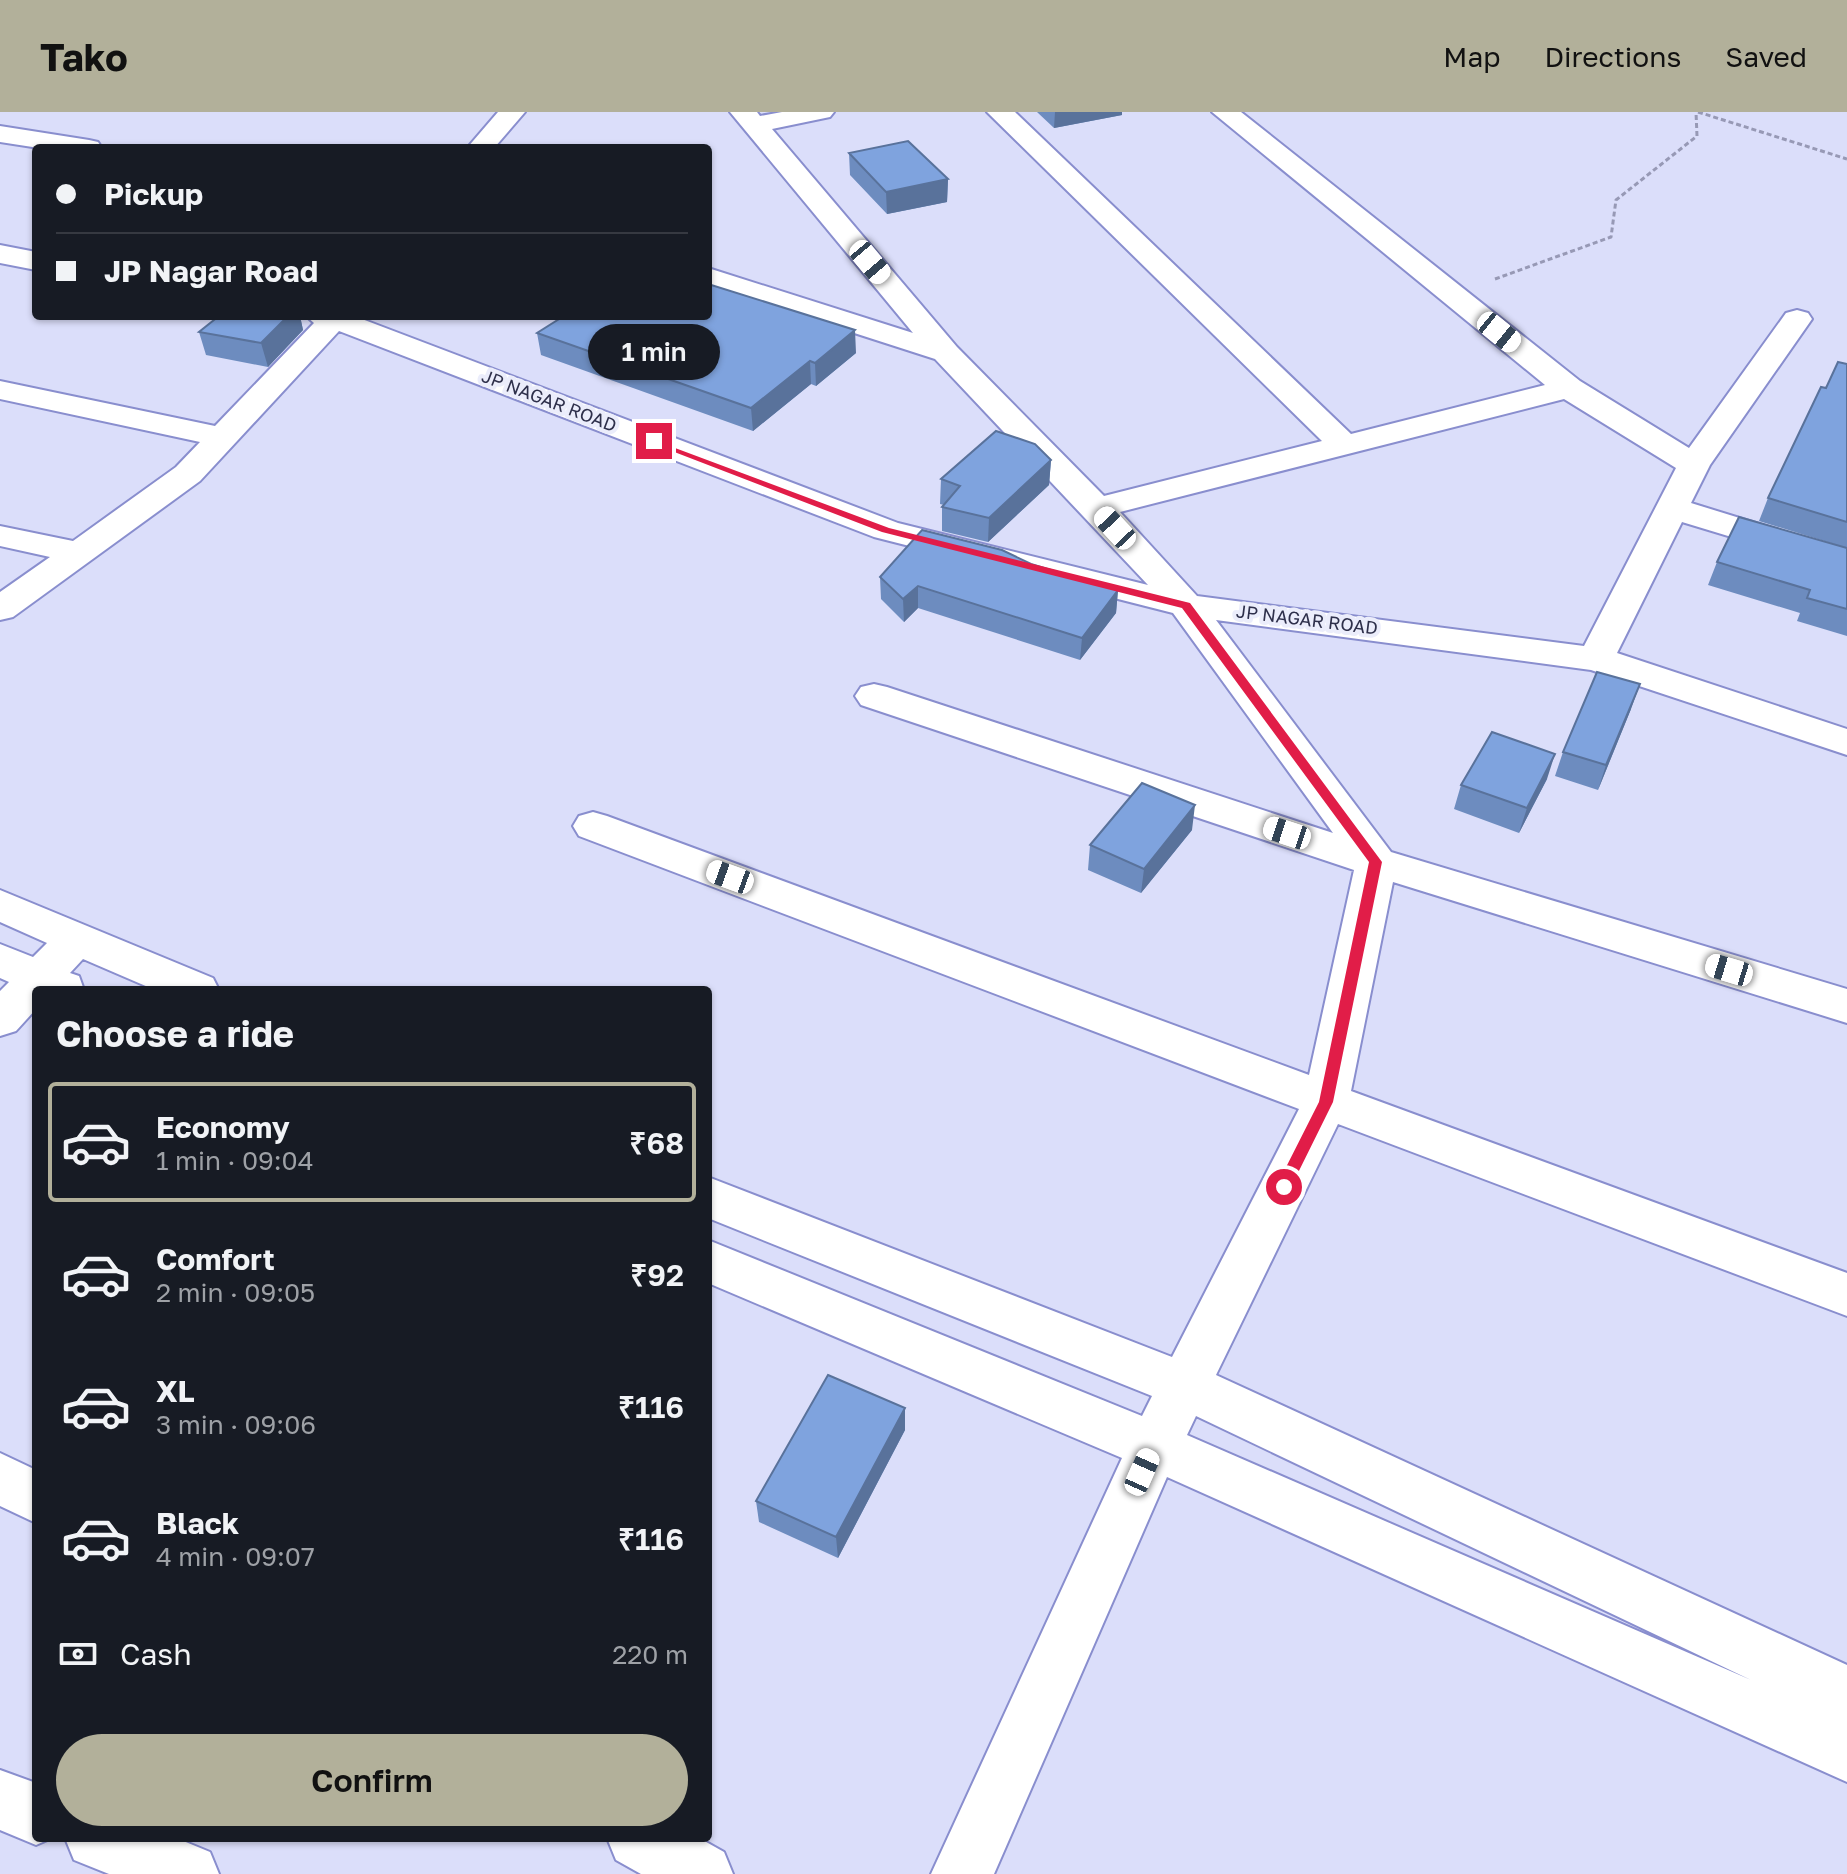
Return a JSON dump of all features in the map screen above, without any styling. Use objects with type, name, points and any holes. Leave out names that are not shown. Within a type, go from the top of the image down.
[{"type":"street","points":[[749,118],[821,112]]},
{"type":"street","points":[[1000,112],[1344,445]]},
{"type":"street","points":[[1225,112],[1569,388],[1694,465]]},
{"type":"street","points":[[483,144],[502,113]]},
{"type":"street","points":[[749,118],[946,353],[1097,508],[1186,605],[1376,862],[1326,1102],[1154,1446],[962,1874]]},
{"type":"street","points":[[0,134],[64,144]]},
{"type":"street","points":[[0,254],[32,260]]},
{"type":"street","points":[[712,278],[946,353]]},
{"type":"street","points":[[1596,659],[1694,465],[1797,319]]},
{"type":"street","points":[[0,609],[13,603],[78,552],[188,474],[328,320]]},
{"type":"street","name":"JP NAGAR ROAD","points":[[339,320],[886,530],[1186,605],[1596,659],[1847,742]]},
{"type":"street","points":[[1097,508],[1569,388]]},
{"type":"street","points":[[0,390],[224,438]]},
{"type":"street","points":[[1674,509],[1847,562]]},
{"type":"street","points":[[0,536],[78,552]]},
{"type":"street","points":[[874,696],[1376,862],[1847,1006]]},
{"type":"street","points":[[593,826],[1847,1295]]},
{"type":"street","points":[[0,905],[188,986]]},
{"type":"street","points":[[0,960],[53,984],[76,939]]},
{"type":"street","points":[[0,1019],[32,998]]},
{"type":"street","points":[[712,1199],[1185,1386],[1847,1695]]},
{"type":"street","points":[[712,1263],[1154,1446],[1847,1752]]},
{"type":"street","points":[[0,1478],[32,1496]]},
{"type":"street","points":[[0,1800],[32,1812]]},
{"type":"street","points":[[106,1842],[188,1874]]},
{"type":"street","points":[[645,1842],[702,1874]]},
{"type":"path","points":[[1453,294],[1611,237],[1616,200],[1697,136],[1697,112],[1847,159]]},
{"type":"building","points":[[908,141],[948,179],[886,192],[849,153]]},
{"type":"building","points":[[712,285],[855,330],[815,363],[810,361],[751,408],[537,333],[558,320],[712,320]]},
{"type":"building","points":[[214,320],[284,320],[261,343],[199,332]]},
{"type":"building","points":[[1838,362],[1847,364],[1847,522],[1768,498],[1821,387],[1826,388]]},
{"type":"building","points":[[996,431],[1035,444],[1051,460],[989,518],[942,507],[960,486],[941,479]]},
{"type":"building","points":[[1739,517],[1847,548],[1847,609],[1807,598],[1810,590],[1717,562]]},
{"type":"building","points":[[922,530],[1002,550],[1031,564],[1118,590],[1082,638],[918,586],[903,599],[880,577]]},
{"type":"building","points":[[1597,672],[1640,684],[1606,765],[1563,752]]},
{"type":"building","points":[[1492,732],[1555,754],[1527,808],[1461,785]]},
{"type":"building","points":[[1142,783],[1195,805],[1144,869],[1090,845]]},
{"type":"building","points":[[828,1375],[905,1408],[836,1537],[756,1501]]},
{"type":"route","points":[[654,441],[886,530],[1186,605],[1376,862],[1326,1102],[1284,1187]]}]
